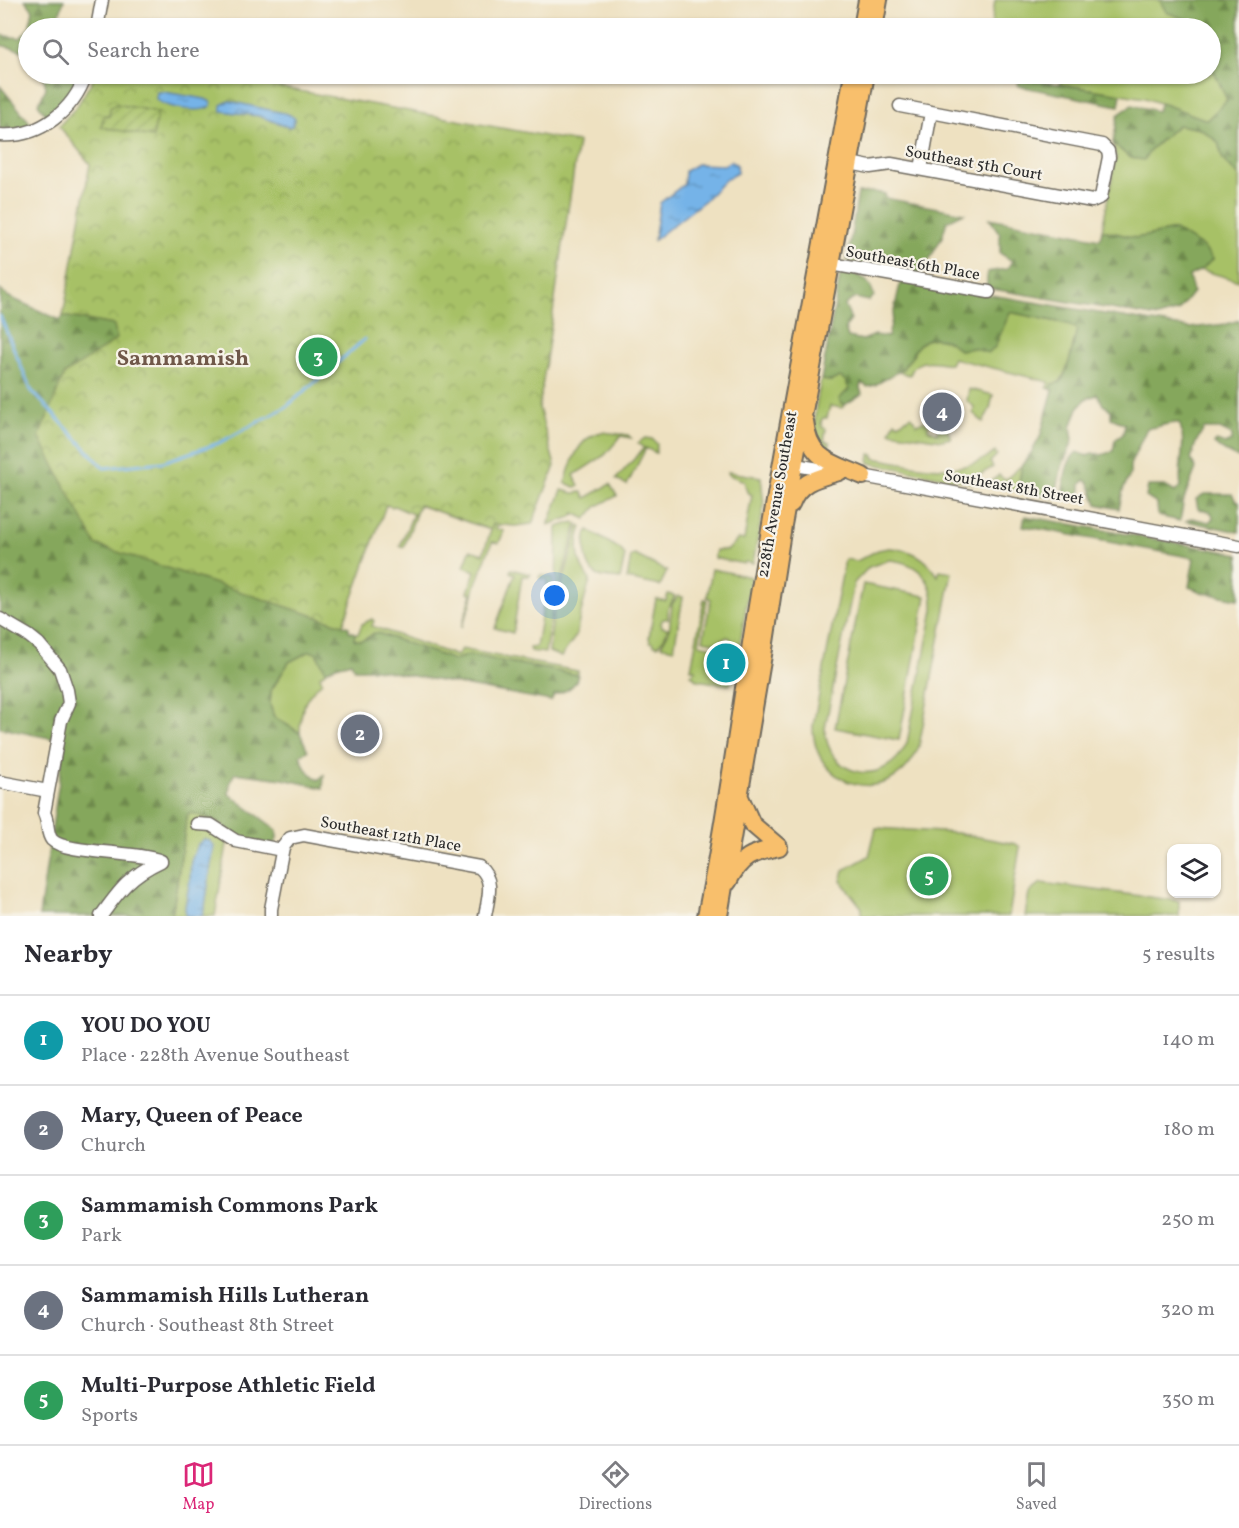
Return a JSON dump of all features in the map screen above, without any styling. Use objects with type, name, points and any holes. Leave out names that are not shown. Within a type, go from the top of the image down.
[{"type":"main road","points":[[864,18],[867,0]]},
{"type":"main road","points":[[876,18],[879,0]]},
{"type":"main road","name":"228th Avenue Southeast","points":[[706,916],[788,463],[852,84]]},
{"type":"main road","name":"228th Avenue Southeast","points":[[719,916],[783,525],[788,463],[804,408],[864,84]]},
{"type":"main road","points":[[804,408],[807,434],[815,450],[831,462],[862,476]]},
{"type":"main road","points":[[783,525],[793,499],[802,486],[811,480],[839,472]]},
{"type":"main road","points":[[723,891],[734,870],[744,859],[757,852],[779,847],[752,824],[740,796]]},
{"type":"street","points":[[99,18],[102,0]]},
{"type":"street","points":[[0,135],[23,134],[44,126],[69,105],[81,84]]},
{"type":"street","points":[[900,106],[932,112],[921,170]]},
{"type":"street","name":"Southeast 5th Court","points":[[850,164],[870,167],[886,164],[1092,201],[1101,197],[1109,157],[1108,151],[1098,144],[932,112]]},
{"type":"street","name":"Southeast 6th Place","points":[[831,264],[989,292]]},
{"type":"street","name":"Southeast 8th Street","points":[[788,463],[1239,546]]},
{"type":"street","points":[[0,619],[39,644],[63,676],[69,703],[61,721],[44,813],[48,820],[48,833],[54,842],[67,847],[135,854],[161,861],[140,872],[125,884],[101,916]]},
{"type":"street","points":[[0,782],[48,790]]},
{"type":"street","points":[[197,824],[211,825],[236,841],[282,850],[271,916]]},
{"type":"street","name":"Southeast 12th Place","points":[[282,850],[290,838],[304,835],[473,865],[485,871],[490,884],[485,916]]},
{"type":"green space","points":[[25,0],[64,0],[57,18],[31,18],[33,10]]},
{"type":"green space","points":[[995,0],[1160,0],[1166,12],[1182,18],[992,18]]},
{"type":"green space","points":[[1160,0],[1239,0],[1239,176],[1223,160],[1218,142],[1201,129],[1178,125],[1151,149],[1144,160],[1130,158],[1113,143],[1118,115],[1132,105],[1157,111],[1161,103],[1207,120],[1227,100],[1220,84],[1221,18],[1182,18],[1166,12]]},
{"type":"green space","points":[[0,35],[18,38],[18,50],[0,45]]},
{"type":"green space","points":[[45,84],[75,84],[66,97],[46,115],[38,104],[46,88]]},
{"type":"green space","points":[[90,84],[262,84],[578,142],[539,408],[555,466],[532,524],[515,526],[493,524],[491,530],[419,505],[415,515],[386,505],[343,625],[96,545],[39,437],[64,375],[117,339],[114,325],[63,316],[90,164],[59,126],[77,106]]},
{"type":"green space","points":[[1018,84],[1057,84],[1121,94],[1119,106],[1018,86]]},
{"type":"green space","points":[[1060,84],[1220,84],[1227,100],[1207,120],[1145,98]]},
{"type":"green space","points":[[0,86],[32,125],[15,130],[0,129]]},
{"type":"green space","points":[[116,104],[158,112],[153,137],[101,127],[104,115],[109,116],[110,108]]},
{"type":"green space","points":[[1178,125],[1201,129],[1218,142],[1223,160],[1239,176],[1239,281],[1201,270],[1213,259],[1175,230],[1136,238],[1102,230],[1116,157],[1113,143],[1130,158],[1151,149]]},
{"type":"green space","points":[[858,193],[885,194],[885,198],[964,213],[947,221],[942,237],[922,273],[847,261]]},
{"type":"green space","points":[[989,218],[1100,239],[1102,230],[1136,238],[1175,230],[1202,246],[1213,259],[1201,270],[1189,276],[1193,292],[1178,311],[1158,317],[987,288],[987,272],[1007,269],[1012,261],[1000,253],[1000,234]]},
{"type":"green space","points":[[845,272],[864,279],[874,296],[869,301],[855,298],[845,305],[851,320],[845,328],[848,337],[863,340],[875,335],[888,337],[901,280],[1189,328],[1227,324],[1239,320],[1239,458],[1214,444],[1216,441],[1225,444],[1232,441],[1232,435],[1220,429],[1204,429],[1196,442],[1191,460],[1196,468],[1184,499],[1180,521],[1158,516],[1157,504],[1146,497],[1148,486],[1165,486],[1175,492],[1181,486],[1182,430],[1179,423],[1147,428],[1130,465],[1130,475],[1123,490],[1119,509],[1097,504],[1089,483],[1085,480],[1081,484],[1078,499],[1067,498],[1062,494],[1066,471],[1073,456],[1077,452],[1087,456],[1092,453],[1102,455],[1113,451],[1115,440],[1123,434],[1125,424],[1111,418],[1111,410],[1103,405],[1098,395],[1087,398],[1078,408],[1071,427],[1073,440],[1061,469],[1056,495],[1053,498],[1021,491],[1018,488],[1022,465],[1040,437],[1053,390],[1050,388],[1052,384],[1061,382],[1064,376],[1077,329],[1068,324],[1010,312],[995,347],[988,353],[973,348],[959,350],[945,340],[928,339],[917,347],[903,369],[875,385],[868,387],[861,383],[862,394],[845,405],[839,399],[849,389],[846,381],[840,377],[831,381],[821,380],[840,276]]},
{"type":"green space","points":[[0,290],[9,297],[60,320],[63,316],[114,325],[117,339],[64,375],[96,545],[349,627],[349,631],[355,633],[354,639],[357,640],[363,640],[378,633],[454,660],[469,655],[578,675],[575,683],[554,695],[551,701],[375,669],[354,669],[351,662],[326,671],[316,653],[310,651],[289,662],[271,690],[270,705],[274,717],[300,733],[308,751],[300,755],[306,769],[318,780],[324,775],[323,788],[283,779],[235,773],[230,782],[229,794],[277,830],[274,845],[238,838],[217,821],[192,813],[187,815],[172,916],[39,916],[65,741],[0,728]]},
{"type":"green space","points":[[1009,312],[1068,324],[1078,329],[1067,369],[1053,390],[1047,388],[1049,382],[953,358],[950,364],[921,363],[913,369],[910,375],[898,372],[903,369],[917,347],[928,339],[945,340],[959,350],[973,348]]},
{"type":"green space","points":[[840,377],[846,381],[850,389],[841,403],[845,405],[843,408],[830,406],[827,418],[821,421],[822,427],[826,429],[824,441],[830,442],[829,452],[817,436],[816,408],[821,380],[831,381]]},
{"type":"green space","points":[[969,389],[993,395],[990,409],[983,422],[973,413],[974,407],[967,401]]},
{"type":"green space","points":[[911,416],[917,424],[923,421],[929,425],[928,429],[937,433],[939,429],[947,429],[951,438],[942,440],[890,432],[895,421],[898,424]]},
{"type":"green space","points":[[602,432],[628,435],[631,438],[621,436],[605,455],[574,475],[579,486],[575,487],[565,483],[573,459],[581,445],[587,439]]},
{"type":"green space","points":[[645,438],[652,439],[657,444],[656,453],[646,448],[627,485],[616,479],[644,448],[638,443]]},
{"type":"green space","points":[[995,452],[997,455],[990,462],[993,467],[981,474],[973,483],[869,463],[870,454],[874,455],[874,458],[905,464],[951,468],[981,460]]},
{"type":"green space","points":[[1022,465],[1018,488],[1021,491],[987,485],[999,475],[1005,480]]},
{"type":"green space","points":[[728,472],[761,477],[764,506],[753,563],[745,562],[744,564],[714,558],[716,550],[728,550],[738,539],[744,540],[752,495],[747,492],[744,481],[729,475]]},
{"type":"green space","points":[[610,484],[617,496],[597,506],[586,519],[574,513],[571,517],[548,525],[562,490],[573,493],[582,492],[586,498]]},
{"type":"green space","points":[[1204,494],[1232,494],[1239,502],[1239,532],[1186,521],[1192,518],[1209,522],[1213,518],[1211,512],[1198,509],[1196,499]]},
{"type":"green space","points":[[417,504],[500,525],[497,525],[496,529],[504,531],[499,543],[492,542],[461,628],[472,594],[468,592],[475,571],[464,567],[470,550],[483,554],[491,530],[419,505],[404,547],[400,546]]},
{"type":"green space","points":[[1025,516],[1239,554],[1239,599],[1204,593],[1189,587],[1194,558],[1023,526]]},
{"type":"green space","points":[[574,522],[577,524],[556,599],[557,527]]},
{"type":"green space","points":[[579,525],[582,527],[578,541],[578,554],[582,568],[590,580],[576,636],[561,657],[549,652],[553,616]]},
{"type":"green space","points":[[588,530],[620,549],[625,555],[620,579],[599,576],[589,567],[585,547]]},
{"type":"green space","points":[[889,548],[911,552],[923,559],[938,576],[940,570],[952,572],[919,746],[908,766],[892,779],[875,785],[857,784],[840,778],[826,766],[817,748],[813,726],[845,559],[857,561],[878,550]],"holes":[[[889,560],[899,561],[923,574],[931,590],[933,610],[907,743],[898,758],[886,767],[872,772],[859,772],[846,767],[836,758],[828,745],[825,728],[854,583],[869,567]]]},
{"type":"green space","points":[[635,555],[667,571],[660,586],[627,579],[631,556]]},
{"type":"green space","points":[[511,569],[530,574],[522,576],[513,633],[495,628],[515,574],[510,572]]},
{"type":"green space","points":[[712,569],[751,577],[737,662],[731,653],[730,638],[727,637],[716,643],[703,640],[711,599],[707,597]]},
{"type":"green space","points":[[540,575],[553,577],[553,605],[545,653],[530,651],[529,648],[536,647],[547,583],[547,580],[539,578]]},
{"type":"green space","points":[[863,584],[926,596],[899,740],[835,728]]},
{"type":"green space","points":[[668,594],[675,596],[668,609],[668,619],[663,619],[661,623],[662,627],[668,628],[658,646],[650,642],[649,637],[656,599],[666,601]]},
{"type":"green space","points":[[678,596],[683,597],[674,649],[661,646],[669,631],[672,604]]},
{"type":"green space","points":[[704,599],[707,600],[699,644],[718,648],[716,672],[724,673],[728,653],[735,667],[734,678],[729,685],[697,680],[691,674],[695,669],[691,669]]},
{"type":"green space","points":[[372,619],[374,621],[372,626],[457,656],[461,649],[578,671],[578,675],[469,655],[454,660],[378,633],[360,641],[353,639],[362,624]]},
{"type":"green space","points":[[310,651],[316,653],[326,671],[320,676],[322,682],[311,693],[304,705],[300,733],[274,717],[270,705],[271,691],[289,662]]},
{"type":"green space","points":[[192,813],[217,821],[227,844],[215,916],[172,916],[187,815]]},
{"type":"green space","points":[[876,828],[957,833],[1016,844],[1020,847],[1009,916],[861,916],[862,908],[841,881],[844,870],[869,856]]},
{"type":"green space","points":[[1041,883],[1179,901],[1179,916],[1025,916],[1029,893]]},
{"type":"water","points":[[157,92],[205,99],[211,102],[211,106],[192,110],[167,105],[156,99]]},
{"type":"water","points":[[229,101],[288,114],[295,118],[292,126],[288,127],[259,116],[222,111],[221,105]]},
{"type":"water","points":[[731,161],[737,165],[737,173],[726,179],[704,201],[654,240],[660,203],[684,184],[685,171],[697,164],[724,165]]},
{"type":"water","points":[[204,839],[210,841],[214,846],[205,906],[202,916],[186,916],[185,907],[191,861],[198,844]]},
{"type":"waterway","points":[[0,316],[31,390],[104,468],[163,462],[219,443],[286,407],[365,339]]},
{"type":"place","name":"Sammamish Commons Park","points":[[318,357]]},
{"type":"place","name":"Sammamish Hills Lutheran","points":[[942,412]]},
{"type":"place","name":"YOU DO YOU","points":[[726,663]]},
{"type":"place","name":"Mary, Queen of Peace","points":[[360,734]]},
{"type":"place","name":"Multi-Purpose Athletic Field","points":[[929,876]]},
{"type":"district","name":"Sammamish","points":[[183,357]]}]
